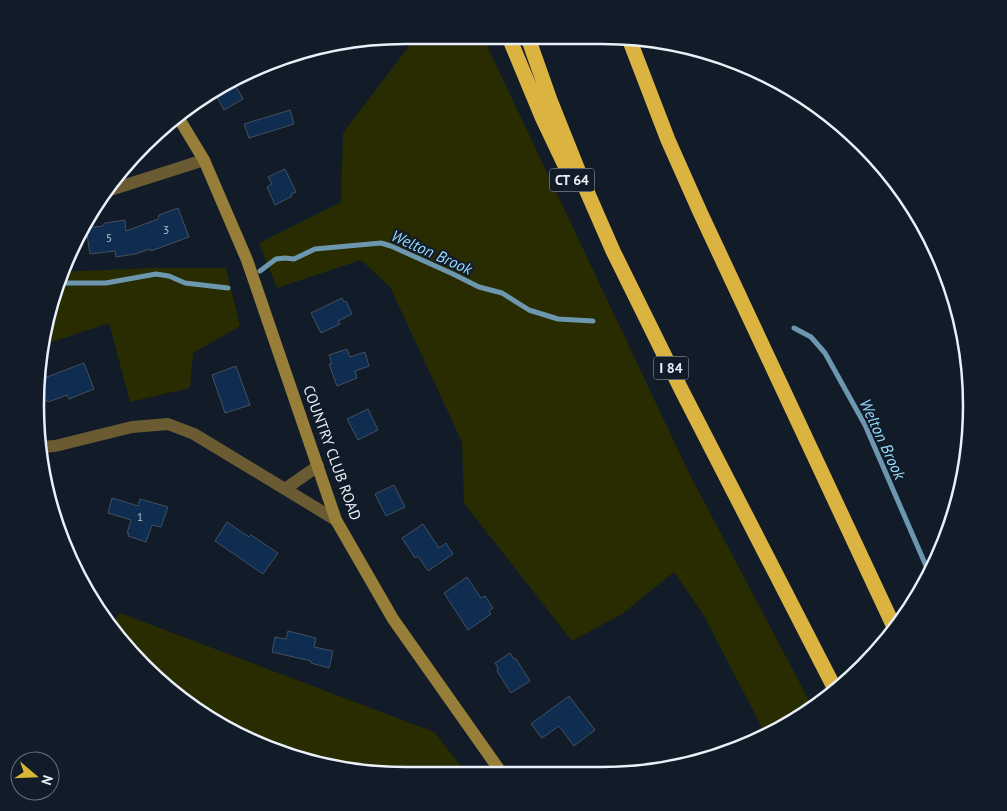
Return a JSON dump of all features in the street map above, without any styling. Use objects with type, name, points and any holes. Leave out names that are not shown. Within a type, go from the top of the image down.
[{"type":"highway","name":"CT 64","points":[[512,44],[542,117],[574,185],[647,320]]},
{"type":"highway","name":"I 84","points":[[530,44],[582,180],[613,251],[832,684]]},
{"type":"highway","points":[[632,46],[668,140],[700,212],[891,621]]},
{"type":"street","name":"COUNTRY CLUB ROAD","points":[[181,122],[204,160],[247,260],[336,520],[393,619],[497,767]]},
{"type":"street","points":[[117,188],[204,160]]},
{"type":"street","points":[[46,447],[56,446],[132,427],[168,424],[194,434],[336,520]]},
{"type":"street","points":[[285,489],[318,466]]},
{"type":"green space","points":[[411,44],[486,44],[689,473],[809,701],[763,729],[703,614],[674,572],[622,614],[572,641],[464,503],[462,442],[390,287],[361,260],[277,288],[259,243],[341,202],[343,133]]},
{"type":"green space","points":[[151,268],[226,268],[240,326],[193,353],[190,388],[130,402],[109,323],[50,343],[56,312],[69,272]]},
{"type":"green space","points":[[120,613],[434,732],[462,767],[406,767],[358,764],[312,755],[267,740],[225,719],[185,692],[150,661],[115,620]]},
{"type":"building","points":[[236,86],[243,99],[224,110],[217,97]]},
{"type":"building","points":[[290,110],[294,124],[249,138],[244,124]]},
{"type":"building","points":[[285,169],[296,192],[275,205],[267,187],[272,184],[268,177]]},
{"type":"building","points":[[178,208],[189,237],[151,251],[150,249],[135,254],[116,257],[115,251],[90,254],[87,235],[91,227],[125,220],[126,231],[158,219],[159,215]]},
{"type":"building","points":[[342,298],[344,302],[346,301],[352,314],[338,321],[340,324],[321,333],[311,313]]},
{"type":"building","points":[[347,349],[350,357],[365,352],[369,366],[355,371],[357,378],[337,386],[329,364],[332,364],[329,355]]},
{"type":"building","points":[[84,363],[94,389],[69,399],[67,395],[48,402],[47,400],[44,401],[45,377]]},
{"type":"building","points":[[236,366],[250,405],[225,413],[212,375]]},
{"type":"building","points":[[368,409],[378,430],[358,440],[347,419]]},
{"type":"building","points":[[394,485],[405,507],[386,516],[375,494]]},
{"type":"building","points":[[112,498],[138,506],[140,499],[168,507],[161,527],[152,525],[146,542],[128,536],[129,533],[127,533],[131,520],[108,513]]},
{"type":"building","points":[[227,522],[278,553],[263,574],[215,541]]},
{"type":"building","points":[[423,524],[439,548],[446,543],[453,554],[428,571],[418,556],[415,558],[402,538]]},
{"type":"building","points":[[467,577],[481,598],[485,596],[493,608],[489,611],[491,614],[468,630],[444,593]]},
{"type":"building","points":[[288,631],[316,638],[314,647],[333,651],[329,668],[311,663],[311,661],[272,652],[275,637],[286,639]]},
{"type":"building","points":[[510,653],[530,681],[511,693],[497,671],[498,668],[495,663]]},
{"type":"building","points":[[569,696],[595,730],[574,746],[559,726],[542,738],[531,724]]},
{"type":"waterway","name":"Welton Brook","points":[[260,271],[276,259],[294,259],[315,249],[381,243],[479,287],[502,293],[529,310],[558,319],[593,321]]},
{"type":"waterway","name":"Welton Brook","points":[[65,283],[106,283],[156,274],[169,276],[185,283],[228,288]]},
{"type":"waterway","name":"Welton Brook","points":[[794,328],[811,337],[825,353],[865,425],[926,565]]}]
